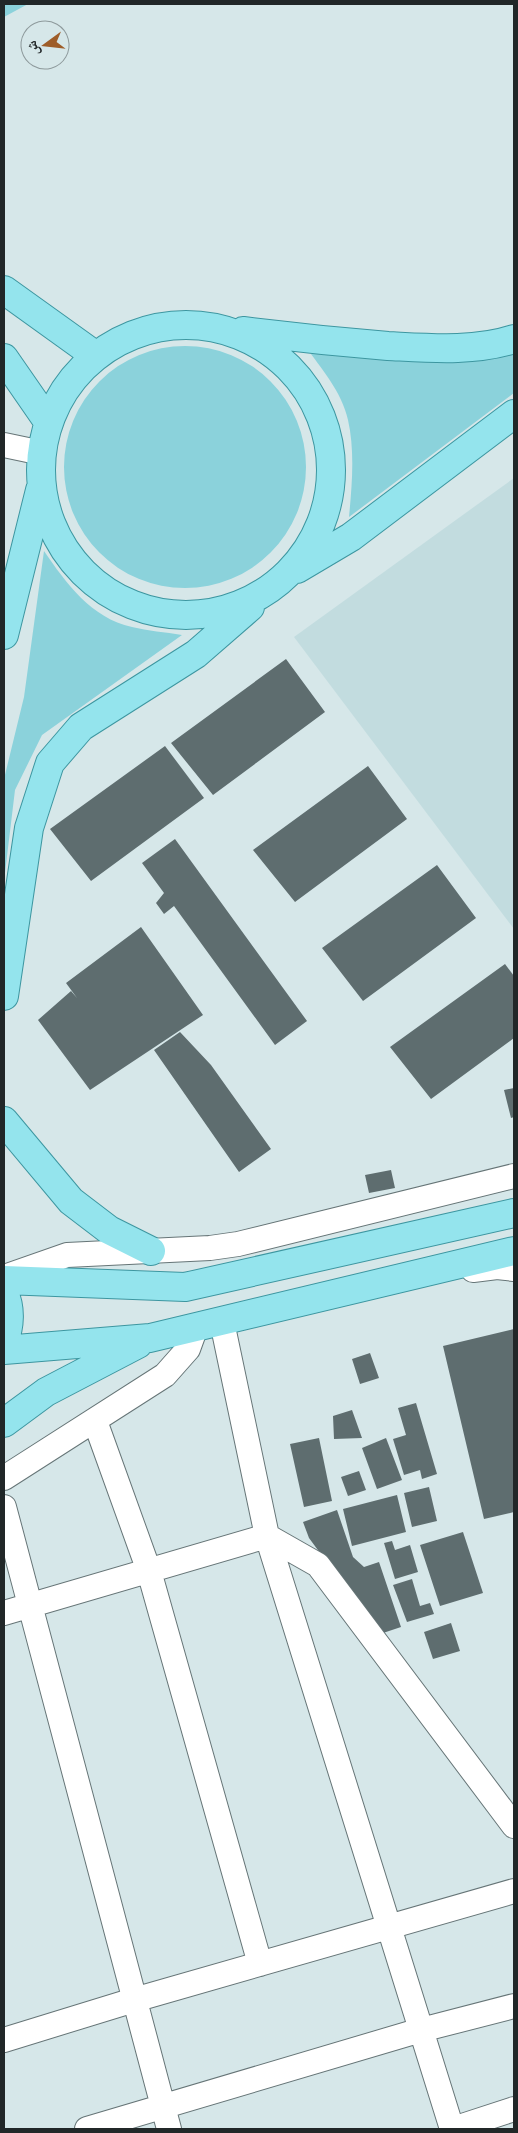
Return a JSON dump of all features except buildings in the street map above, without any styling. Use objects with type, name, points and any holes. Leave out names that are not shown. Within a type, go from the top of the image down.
[{"type":"main road","points":[[4,290],[96,356]]},
{"type":"main road","points":[[4,635],[41,484],[42,453],[49,423],[60,398],[71,382],[96,356],[122,339],[152,329],[184,325],[331,342],[436,349],[500,344],[514,339]]},
{"type":"main road","points":[[4,996],[29,828],[50,763],[81,727],[196,654],[287,575],[306,554],[319,528],[328,501],[331,473],[326,435],[321,416],[307,391],[290,369],[259,346],[242,336],[215,328]]},
{"type":"main road","points":[[4,358],[49,423]]},
{"type":"main road","points":[[41,484],[49,519],[65,551],[89,579],[119,600],[153,612],[189,616],[198,615],[224,611],[258,597],[287,575],[351,536],[514,414]]},
{"type":"main road","points":[[4,1121],[71,1201],[109,1230],[151,1251]]},
{"type":"main road","points":[[4,1278],[185,1287],[514,1213]]},
{"type":"main road","points":[[4,1350],[150,1338],[514,1251]]},
{"type":"main road","points":[[4,1293],[9,1314],[7,1334],[4,1341]]},
{"type":"main road","points":[[4,1423],[46,1392],[150,1338]]},
{"type":"street","points":[[4,445],[42,453]]},
{"type":"street","points":[[4,1278],[67,1255],[210,1248],[238,1244],[514,1176]]},
{"type":"street","points":[[396,1279],[497,1267],[514,1269]]},
{"type":"street","points":[[4,1478],[170,1372],[209,1324]]},
{"type":"street","points":[[209,1324],[267,1536],[453,2129],[514,2109]]},
{"type":"street","points":[[95,1421],[149,1571],[260,1964]]},
{"type":"street","points":[[4,1506],[168,2129]]},
{"type":"street","points":[[4,1613],[267,1536],[318,1565],[514,1826]]},
{"type":"street","points":[[4,2040],[134,2000],[514,1891]]},
{"type":"street","points":[[87,2129],[162,2105],[421,2030],[514,2006]]},
{"type":"shaded area","points":[[4,4],[28,4],[4,17]]},
{"type":"shaded area","points":[[185,346],[209,348],[231,355],[252,366],[271,381],[286,400],[297,421],[304,443],[306,467],[304,491],[297,513],[286,534],[271,553],[252,568],[231,579],[209,586],[185,588],[161,586],[139,579],[118,568],[99,553],[84,534],[73,513],[66,491],[64,467],[66,443],[73,421],[84,400],[99,381],[118,366],[139,355],[161,348]]},
{"type":"shaded area","points":[[305,346],[514,352],[514,393],[349,517],[352,456],[348,420],[336,390]]},
{"type":"shaded area","points":[[514,478],[514,929],[294,637]]},
{"type":"shaded area","points":[[44,551],[81,598],[104,616],[144,630],[182,635],[42,735],[15,790],[4,881],[4,779],[24,697]]}]
